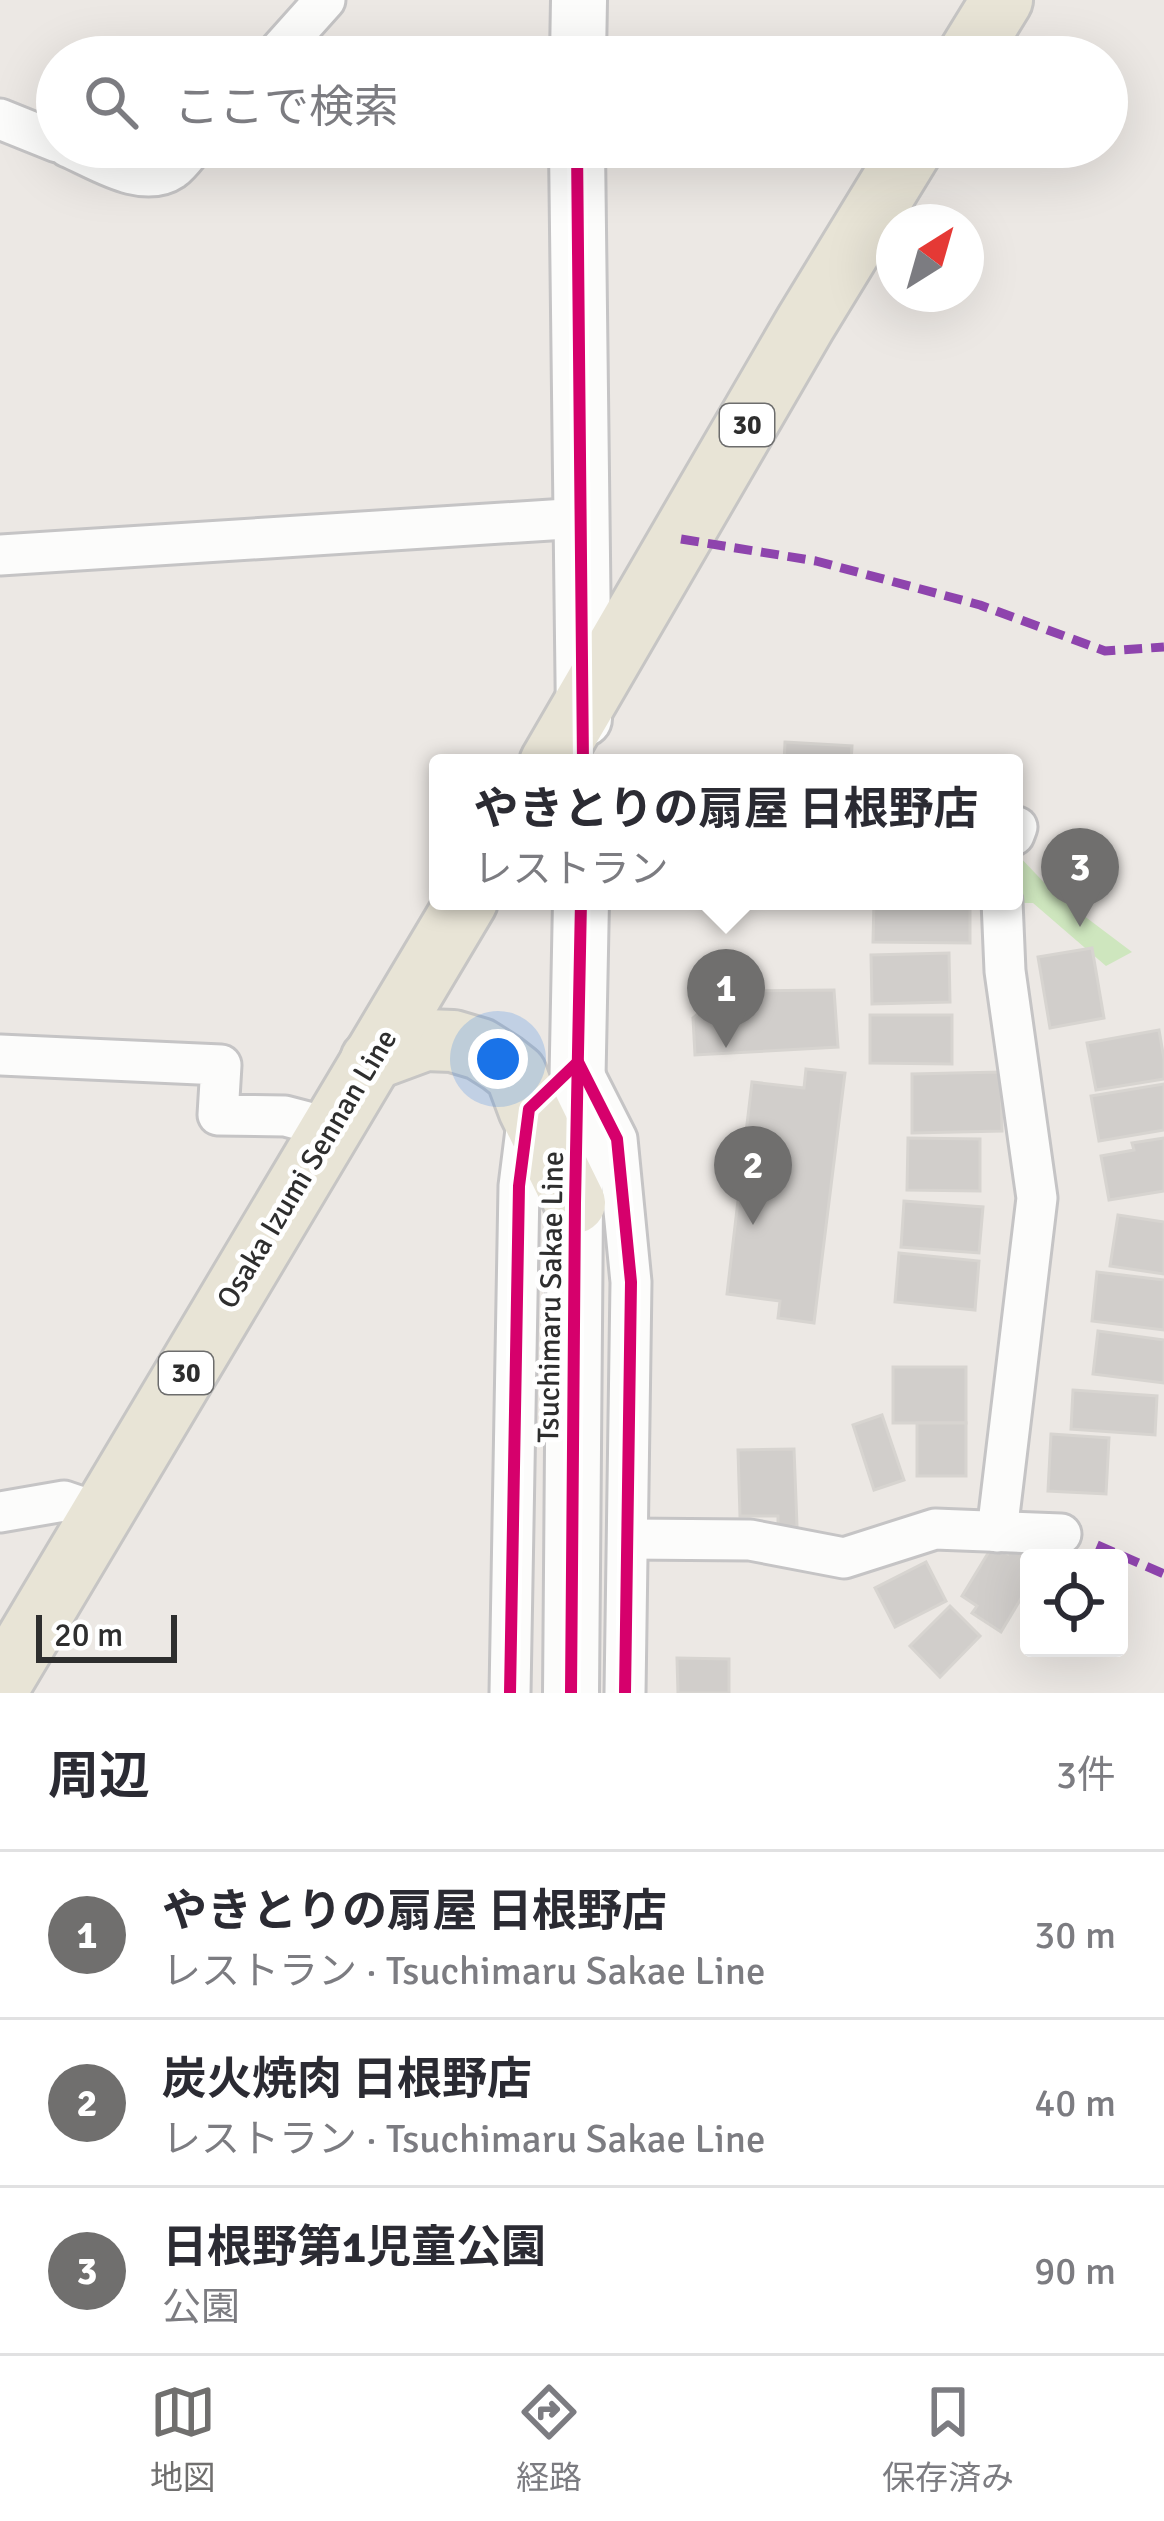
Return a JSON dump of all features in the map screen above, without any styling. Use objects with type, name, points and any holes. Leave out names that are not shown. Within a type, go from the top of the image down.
[{"type":"main road","points":[[578,36],[579,0]]},
{"type":"main road","points":[[980,36],[1002,0]]},
{"type":"main road","points":[[577,168],[584,734]]},
{"type":"main road","name":"30","points":[[561,754],[584,734],[805,324],[900,168]]},
{"type":"main road","name":"Osaka Izumi Sennan Line","points":[[1,1681],[462,910]]},
{"type":"main road","name":"Tsuchimaru Sakae Line","points":[[571,1693],[581,910]]},
{"type":"main road","points":[[371,1060],[425,1040],[480,1049],[515,1075],[575,1203]]},
{"type":"street","points":[[293,36],[325,0]]},
{"type":"street","points":[[0,119],[36,134]]},
{"type":"street","points":[[119,168],[139,176],[157,176],[175,168]]},
{"type":"street","points":[[0,555],[582,518]]},
{"type":"street","points":[[997,1532],[1037,1198],[1004,971],[1002,910]]},
{"type":"street","points":[[0,1055],[221,1065],[218,1115],[285,1116],[331,1128]]},
{"type":"street","points":[[510,1693],[519,1186],[529,1109],[578,1062],[617,1139],[631,1282],[626,1693]]},
{"type":"street","points":[[0,1513],[64,1501],[102,1514]]},
{"type":"street","points":[[629,1539],[750,1540],[844,1558],[935,1529],[1061,1534]]},
{"type":"green space","points":[[1023,860],[1055,894],[1132,952],[1106,966],[1033,903],[1023,903]]},
{"type":"building","points":[[785,742],[852,746],[852,754],[784,754]]},
{"type":"building","points":[[874,910],[970,910],[970,943],[873,942]]},
{"type":"building","points":[[1092,948],[1104,1018],[1050,1028],[1038,957]]},
{"type":"building","points":[[949,953],[950,1002],[872,1004],[871,955]]},
{"type":"building","points":[[834,990],[838,1047],[695,1055],[693,1018],[725,991]]},
{"type":"building","points":[[870,1015],[952,1015],[952,1064],[870,1063]]},
{"type":"building","points":[[1159,1030],[1164,1079],[1096,1090],[1087,1043]]},
{"type":"building","points":[[806,1069],[845,1073],[814,1323],[778,1318],[780,1301],[727,1294],[752,1082],[804,1088]]},
{"type":"building","points":[[1001,1072],[1002,1131],[912,1133],[912,1074]]},
{"type":"building","points":[[1164,1084],[1164,1130],[1099,1141],[1091,1096]]},
{"type":"building","points":[[908,1138],[980,1139],[980,1191],[907,1190]]},
{"type":"building","points":[[1164,1138],[1164,1191],[1109,1200],[1101,1156],[1134,1150],[1132,1143]]},
{"type":"building","points":[[904,1201],[983,1207],[979,1253],[901,1247]]},
{"type":"building","points":[[1118,1215],[1164,1222],[1164,1274],[1110,1266]]},
{"type":"building","points":[[899,1253],[979,1261],[975,1310],[895,1302]]},
{"type":"building","points":[[1097,1272],[1164,1280],[1164,1330],[1092,1321]]},
{"type":"building","points":[[1098,1331],[1164,1340],[1164,1383],[1093,1374]]},
{"type":"building","points":[[893,1367],[966,1367],[966,1423],[893,1423]]},
{"type":"building","points":[[1073,1390],[1157,1396],[1155,1435],[1071,1429]]},
{"type":"building","points":[[882,1415],[904,1480],[874,1490],[853,1425]]},
{"type":"building","points":[[917,1423],[966,1423],[966,1476],[917,1476]]},
{"type":"building","points":[[1051,1434],[1109,1438],[1106,1494],[1048,1491]]},
{"type":"building","points":[[794,1449],[797,1526],[778,1527],[778,1516],[740,1516],[738,1450]]},
{"type":"building","points":[[993,1545],[1008,1554],[1011,1548],[1020,1554],[1020,1600],[1001,1632],[972,1613],[977,1606],[962,1596]]},
{"type":"building","points":[[926,1562],[946,1601],[895,1627],[875,1588]]},
{"type":"building","points":[[950,1606],[980,1636],[940,1677],[910,1646]]},
{"type":"building","points":[[677,1658],[729,1659],[729,1693],[678,1693]]},
{"type":"marked path","points":[[681,539],[816,561],[980,605],[1105,651],[1164,647]]},
{"type":"marked path","points":[[1097,1545],[1164,1574]]},
{"type":"cycle path","points":[[577,168],[583,754]]},
{"type":"cycle path","points":[[571,1693],[581,910]]},
{"type":"cycle path","points":[[510,1693],[519,1186],[529,1109],[578,1062],[617,1139],[631,1282],[625,1693]]},
{"type":"place","name":"日根野第1児童公園","points":[[1080,927]]},
{"type":"place","name":"やきとりの扇屋 日根野店","points":[[726,1048]]},
{"type":"place","name":"炭火焼肉 日根野店","points":[[753,1225]]}]
